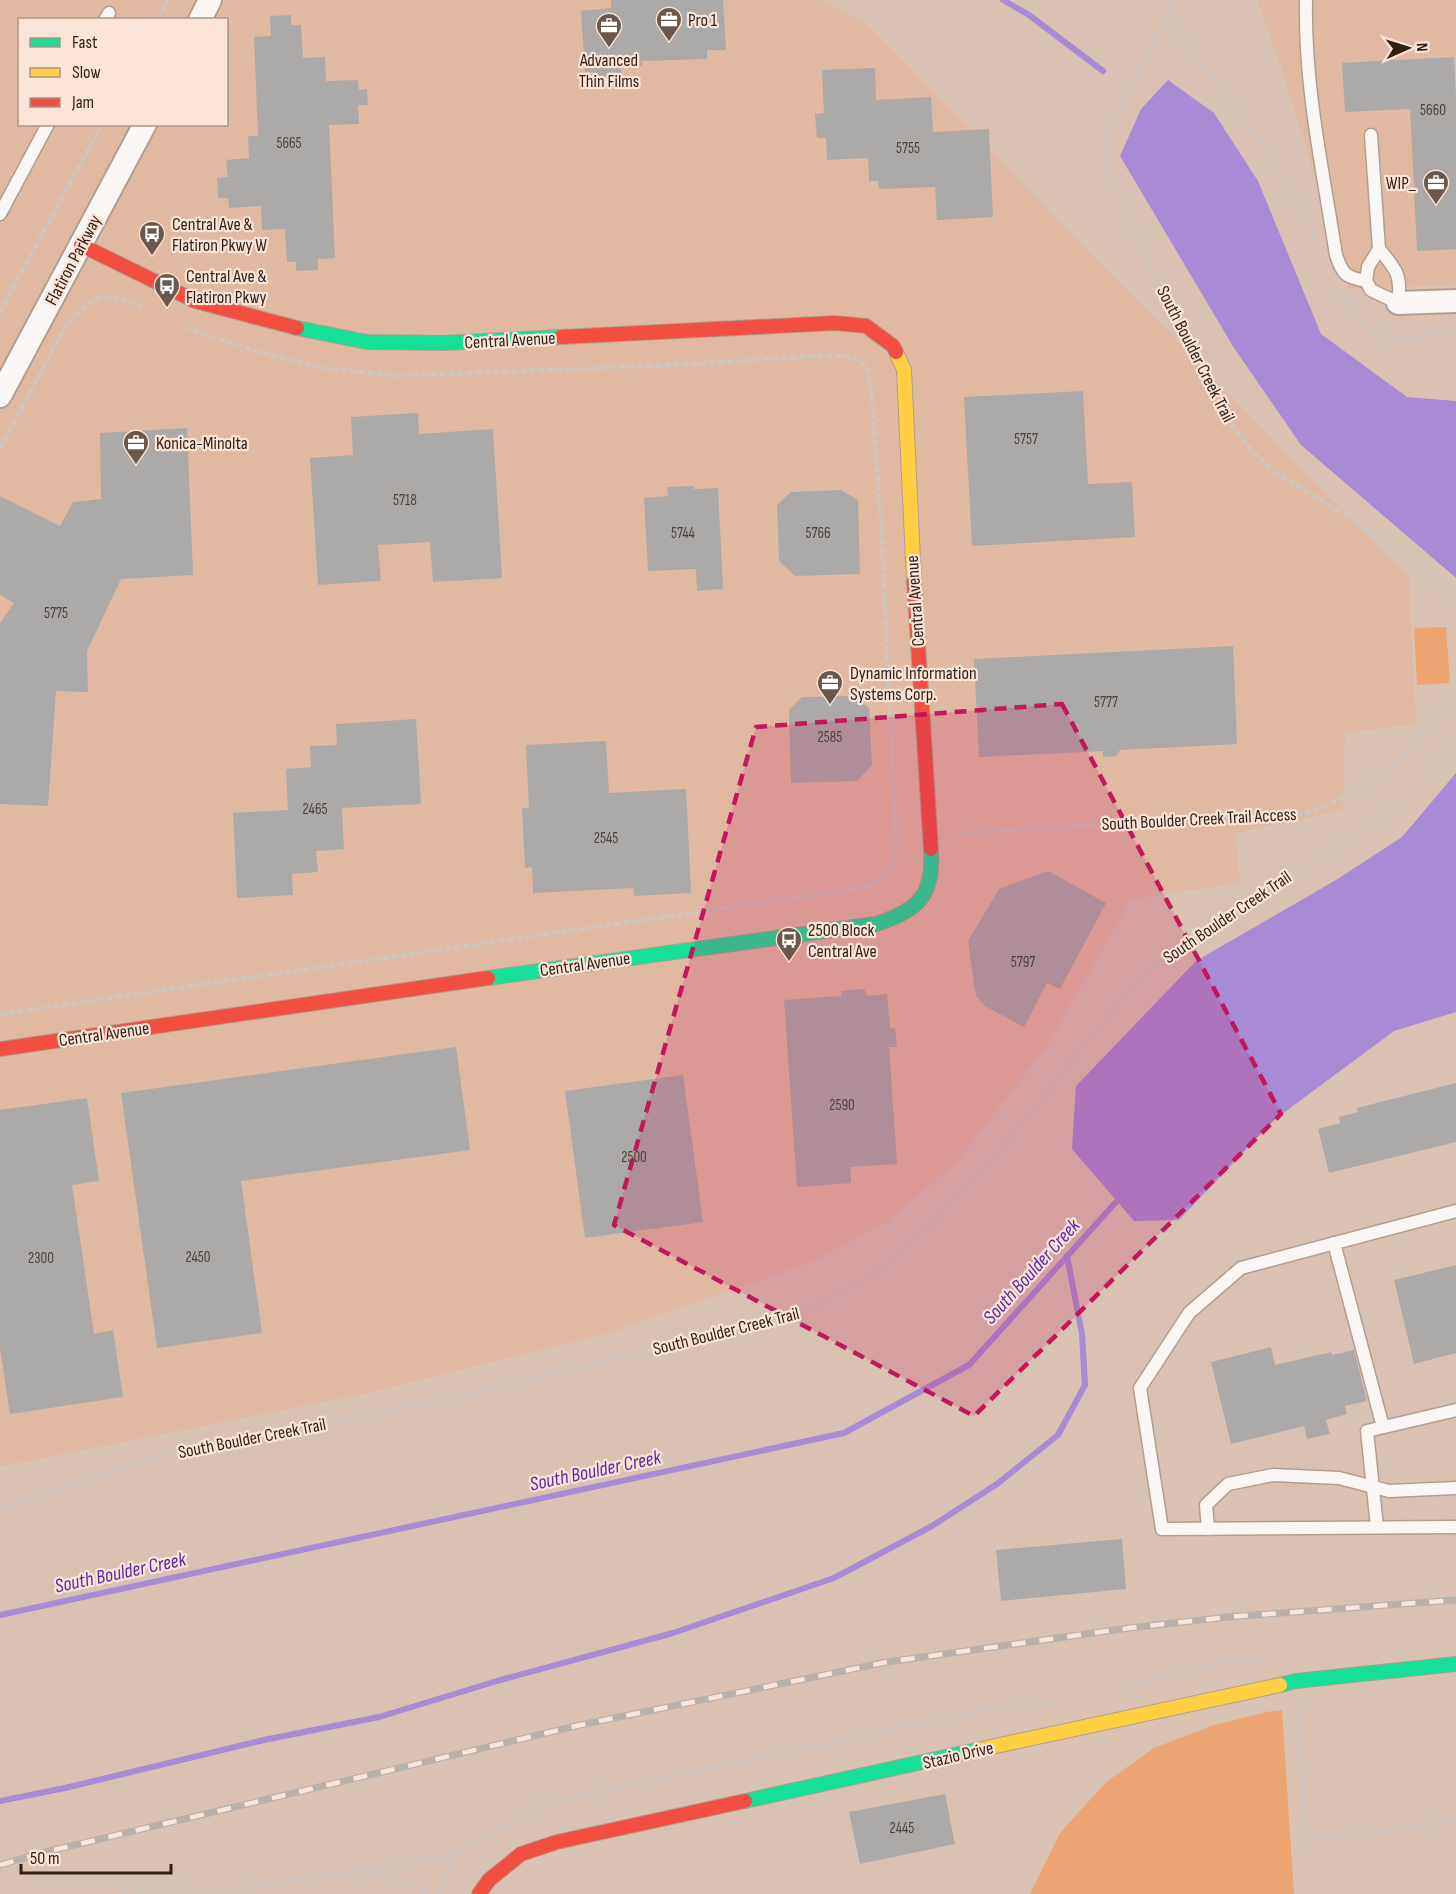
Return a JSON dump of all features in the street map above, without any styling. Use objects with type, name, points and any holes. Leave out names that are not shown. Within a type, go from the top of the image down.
[{"type":"street","points":[[201,18],[210,0]]},
{"type":"street","name":"Flatiron Parkway","points":[[0,396],[144,126]]},
{"type":"street","name":"Central Avenue","points":[[0,1049],[876,924],[908,914],[919,903],[927,890],[932,867],[915,606],[904,370],[893,346],[866,326],[835,323],[444,343],[367,342],[291,327],[195,301],[81,245]]},
{"type":"street","points":[[1398,303],[1456,301]]},
{"type":"street","name":"Stazio Drive","points":[[479,1894],[489,1880],[521,1854],[557,1842],[1296,1681],[1456,1664]]},
{"type":"lane","points":[[1306,0],[1305,31],[1311,99],[1336,255],[1342,271],[1349,278],[1366,281]]},
{"type":"lane","points":[[0,214],[47,126]]},
{"type":"lane","points":[[1371,135],[1379,249],[1368,267],[1366,281],[1371,290],[1398,303],[1399,276],[1394,266],[1379,249]]},
{"type":"lane","points":[[1456,1211],[1241,1268],[1189,1313],[1140,1388],[1162,1529],[1456,1527]]},
{"type":"lane","points":[[1334,1243],[1383,1427]]},
{"type":"lane","points":[[1377,1527],[1367,1431],[1456,1410]]},
{"type":"lane","points":[[1208,1528],[1206,1505],[1228,1484],[1273,1475],[1339,1478],[1389,1491],[1456,1488]]},
{"type":"path","points":[[159,18],[168,0]]},
{"type":"path","name":"South Boulder Creek Trail","points":[[1170,0],[1166,21],[1122,102],[1106,138],[1105,157],[1109,175],[1132,224],[1227,419],[1249,447],[1273,471],[1329,504],[1417,563],[1438,580],[1456,602]]},
{"type":"path","points":[[1166,21],[1219,83],[1262,144],[1305,216],[1318,245]]},
{"type":"path","points":[[0,312],[101,126]]},
{"type":"path","points":[[1338,285],[1361,324],[1380,336],[1391,338],[1456,330]]},
{"type":"path","points":[[0,448],[66,325],[87,304],[103,296],[123,299],[148,309]]},
{"type":"path","points":[[0,1014],[863,888],[883,880],[894,867],[896,839],[881,522],[871,389],[866,365],[854,358],[831,355],[395,376],[318,367],[263,353],[185,327]]},
{"type":"path","name":"South Boulder Creek Trail Access","points":[[896,839],[1309,813],[1366,788],[1408,751],[1456,693]]},
{"type":"path","name":"South Boulder Creek Trail","points":[[0,1508],[134,1462],[488,1391],[544,1375],[760,1326],[800,1314],[835,1297],[870,1277],[929,1227],[986,1168],[1084,1044],[1145,974],[1198,932],[1380,820],[1418,785],[1439,761],[1456,731]]},
{"type":"path","points":[[437,1894],[457,1853]]},
{"type":"path","points":[[120,1894],[165,1887],[230,1890],[361,1870],[428,1894]]},
{"type":"highlighted area","points":[[1062,704],[1281,1114],[974,1416],[614,1225],[756,727]]},
{"type":"shaded area","points":[[0,0],[822,0],[867,24],[1409,578],[1416,724],[1345,733],[1343,810],[1235,833],[1240,883],[1131,899],[1046,1047],[955,1164],[887,1221],[812,1262],[603,1335],[369,1393],[0,1467]]},
{"type":"shaded area","points":[[1257,0],[1456,0],[1456,285],[1349,289],[1283,73]]},
{"type":"shaded area","points":[[1168,80],[1214,113],[1258,181],[1321,334],[1407,397],[1456,401],[1456,578],[1301,445],[1234,348],[1120,156],[1141,109]]},
{"type":"shaded area","points":[[1446,627],[1450,683],[1417,685],[1414,628]]},
{"type":"shaded area","points":[[1456,773],[1456,1012],[1394,1031],[1274,1120],[1179,1220],[1134,1221],[1072,1149],[1076,1086],[1196,961],[1336,880],[1402,837]]},
{"type":"shaded area","points":[[1282,1710],[1294,1894],[1030,1894],[1060,1833],[1106,1782],[1154,1748],[1214,1725]]},
{"type":"building","points":[[611,0],[723,0],[726,50],[707,50],[707,59],[642,61],[642,66],[621,68],[622,75],[593,77],[593,72],[585,72],[581,11],[611,8]]},
{"type":"building","points":[[291,15],[291,25],[301,25],[303,58],[325,57],[326,81],[358,80],[359,90],[367,89],[368,105],[358,105],[359,124],[329,125],[335,258],[318,259],[318,270],[296,271],[296,262],[287,262],[285,229],[262,230],[261,206],[229,208],[228,198],[218,198],[217,178],[228,177],[226,160],[249,158],[248,136],[258,136],[254,37],[271,36],[270,16]]},
{"type":"building","points":[[1454,57],[1456,249],[1417,251],[1410,109],[1345,112],[1342,63]]},
{"type":"building","points":[[875,68],[876,100],[931,97],[933,132],[989,129],[993,217],[937,220],[935,187],[879,189],[878,181],[869,181],[868,158],[827,160],[826,138],[817,138],[815,114],[824,113],[822,70]]},
{"type":"building","points":[[1083,391],[1088,484],[1132,482],[1135,537],[972,546],[964,397]]},
{"type":"building","points":[[418,413],[419,434],[493,429],[502,578],[433,582],[430,542],[378,545],[381,581],[318,585],[310,458],[353,455],[351,417]]},
{"type":"building","points":[[187,428],[193,575],[121,579],[87,651],[88,692],[56,691],[48,806],[0,804],[0,623],[14,603],[0,595],[0,496],[60,526],[73,502],[101,499],[100,433]]},
{"type":"building","points":[[694,486],[694,489],[718,488],[723,589],[697,591],[696,569],[648,571],[644,498],[668,496],[667,487]]},
{"type":"building","points":[[841,490],[858,500],[860,574],[795,576],[779,561],[777,505],[791,492]]},
{"type":"building","points":[[1233,646],[1237,744],[1120,750],[1116,756],[1103,757],[1103,751],[979,757],[974,659]]},
{"type":"building","points":[[853,696],[869,708],[872,765],[857,781],[791,783],[789,710],[802,697]]},
{"type":"building","points":[[416,719],[421,804],[342,808],[344,849],[316,851],[318,872],[292,874],[293,895],[237,898],[233,813],[288,810],[286,769],[311,767],[310,746],[337,745],[336,724]]},
{"type":"building","points":[[606,741],[609,793],[686,789],[691,893],[634,896],[633,888],[533,893],[532,867],[525,868],[522,808],[529,808],[526,745]]},
{"type":"building","points":[[1048,871],[1106,903],[1060,989],[1047,983],[1024,1027],[985,1006],[976,996],[968,941],[999,889]]},
{"type":"building","points":[[864,989],[867,996],[887,994],[890,1028],[895,1028],[897,1047],[889,1047],[897,1164],[850,1167],[851,1183],[797,1187],[784,1000],[842,996],[841,991]]},
{"type":"building","points":[[456,1047],[470,1150],[241,1181],[262,1333],[157,1348],[121,1093]]},
{"type":"building","points":[[683,1075],[703,1222],[585,1238],[565,1091]]},
{"type":"building","points":[[1456,1083],[1456,1142],[1329,1173],[1318,1129],[1340,1123],[1339,1117],[1358,1112],[1357,1108]]},
{"type":"building","points":[[87,1098],[99,1181],[72,1185],[94,1334],[113,1330],[123,1397],[10,1414],[0,1348],[0,1110]]},
{"type":"building","points":[[1456,1265],[1456,1353],[1414,1364],[1394,1280]]},
{"type":"building","points":[[1271,1347],[1275,1365],[1331,1352],[1332,1355],[1354,1350],[1367,1401],[1345,1406],[1347,1414],[1326,1420],[1330,1434],[1307,1439],[1304,1426],[1231,1444],[1211,1362]]},
{"type":"building","points":[[1122,1539],[1126,1589],[1001,1601],[996,1550]]},
{"type":"building","points":[[945,1794],[955,1844],[860,1864],[849,1812]]},
{"type":"waterway","points":[[1003,0],[1029,15],[1103,71]]},
{"type":"waterway","name":"South Boulder Creek","points":[[0,1615],[844,1433],[969,1365],[1116,1202]]},
{"type":"waterway","points":[[0,1801],[65,1788],[264,1740],[379,1717],[497,1681],[673,1633],[834,1578],[932,1526],[997,1484],[1058,1435],[1085,1385],[1082,1334],[1067,1256]]},
{"type":"railway","points":[[0,1865],[41,1853],[580,1725],[887,1662],[1129,1628],[1228,1617],[1456,1600]]},
{"type":"traffic: fast","points":[[297,328],[367,342],[444,343],[561,337]]},
{"type":"traffic: fast","points":[[488,978],[876,924],[903,913],[921,898],[930,878],[931,849]]},
{"type":"traffic: fast","points":[[1280,1685],[1296,1681],[1456,1664]]},
{"type":"traffic: fast","points":[[745,1801],[977,1750]]},
{"type":"traffic: slow","points":[[896,352],[904,370],[914,581]]},
{"type":"traffic: slow","points":[[977,1750],[1280,1685]]},
{"type":"traffic: jam","points":[[81,245],[195,301],[297,328]]},
{"type":"traffic: jam","points":[[561,337],[835,323],[866,326],[893,346],[896,352]]},
{"type":"traffic: jam","points":[[914,581],[931,849]]},
{"type":"traffic: jam","points":[[0,1049],[488,978]]},
{"type":"traffic: jam","points":[[479,1894],[489,1880],[521,1854],[557,1842],[745,1801]]},
{"type":"place","name":"Pro 1","points":[[669,43]]},
{"type":"place","name":"Advanced Thin Films","points":[[609,49]]},
{"type":"place","name":"WIP_","points":[[1436,206]]},
{"type":"place","name":"Central Ave & Flatiron Pkwy W","points":[[152,257]]},
{"type":"place","name":"Central Ave & Flatiron Pkwy","points":[[167,309]]},
{"type":"place","name":"Konica-Minolta","points":[[136,466]]},
{"type":"place","name":"Dynamic Information Systems Corp.","points":[[830,706]]},
{"type":"place","name":"2500 Block Central Ave","points":[[789,963]]}]
